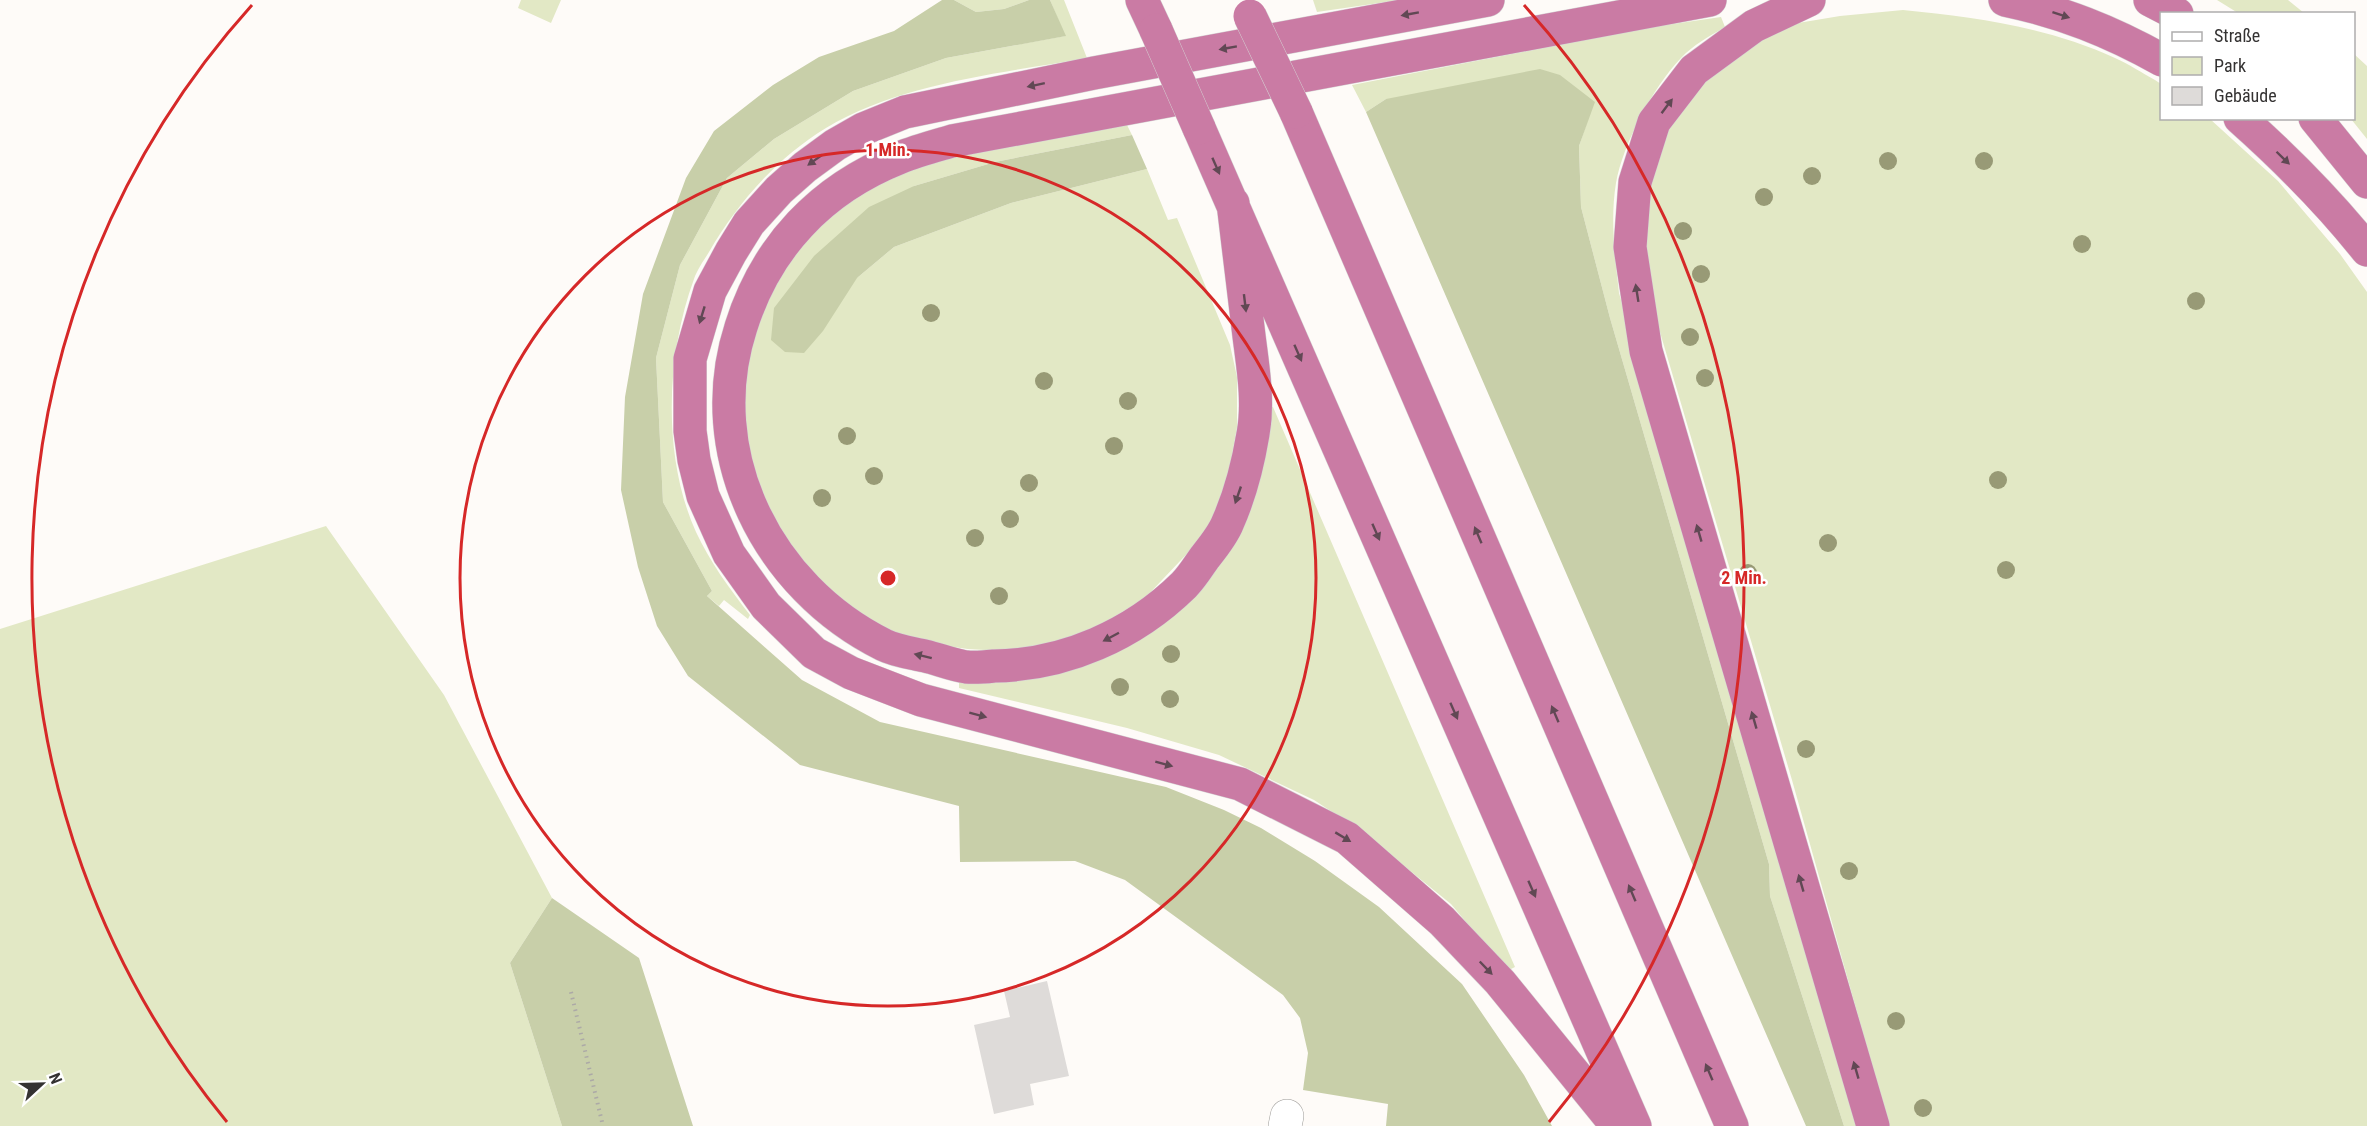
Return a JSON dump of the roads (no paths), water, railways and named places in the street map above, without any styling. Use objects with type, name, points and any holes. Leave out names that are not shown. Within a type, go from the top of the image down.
[{"type":"highway","points":[[1142,0],[1233,203],[1635,1126]]},
{"type":"highway","points":[[1488,0],[1095,73],[905,112],[863,129],[804,167],[778,190],[749,223],[710,291],[690,359],[690,430],[694,460],[703,496],[729,554],[766,606],[814,653],[850,673],[921,700],[1240,784],[1347,838],[1442,921],[1500,982],[1617,1126]]},
{"type":"highway","points":[[1233,203],[1255,379],[1254,430],[1244,476],[1228,524],[1185,584],[1151,612],[1112,637],[1080,652],[1044,662],[966,667],[887,646],[823,605],[801,583],[773,548],[754,514],[738,475],[729,413],[729,374],[747,308],[775,253],[795,227],[826,200],[856,179],[898,158],[952,141],[1710,0]]},
{"type":"highway","points":[[1809,0],[1754,26],[1694,70],[1654,122],[1635,182],[1630,247],[1646,351],[1873,1126]]},
{"type":"highway","points":[[2005,0],[2035,6],[2111,33],[2160,59]]},
{"type":"highway","points":[[2150,0],[2173,12]]},
{"type":"highway","points":[[1246,8],[1296,112],[1732,1126]]},
{"type":"highway","points":[[2242,120],[2323,198],[2367,250]]},
{"type":"highway","points":[[2317,120],[2367,182]]}]
